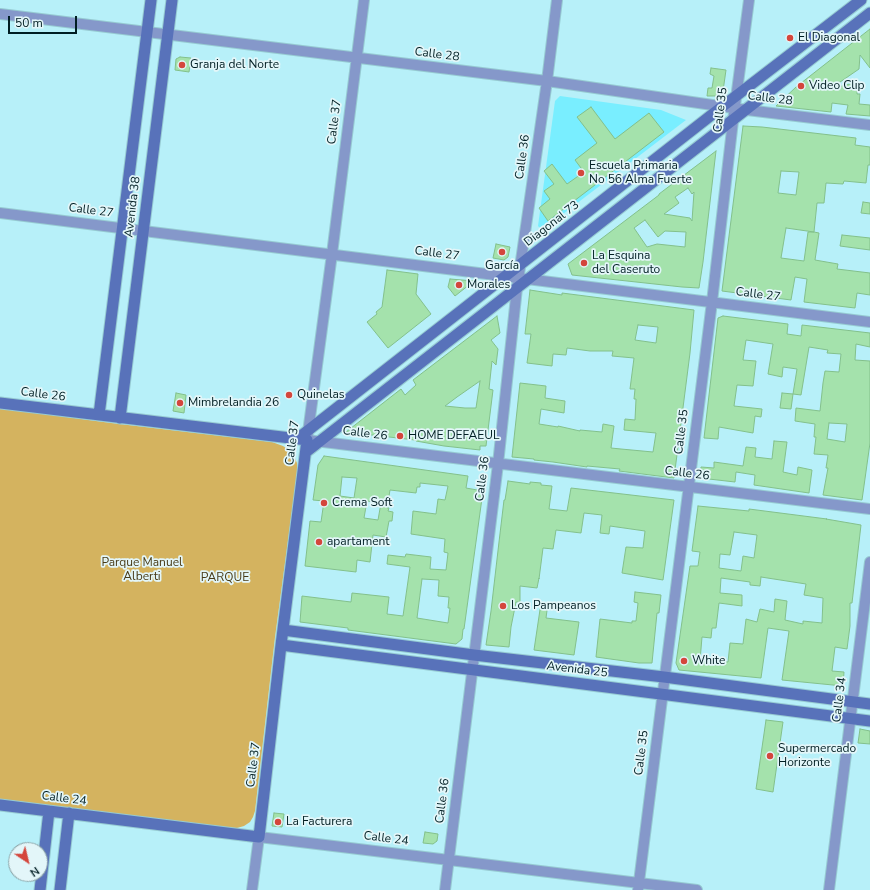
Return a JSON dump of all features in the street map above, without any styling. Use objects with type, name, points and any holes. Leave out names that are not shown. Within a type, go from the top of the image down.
[{"type":"main road","name":"Avenida 38","points":[[99,415],[151,0]]},
{"type":"main road","name":"Avenida 38","points":[[120,418],[172,0]]},
{"type":"main road","name":"Diagonal 73","points":[[304,437],[506,276],[861,0]]},
{"type":"main road","points":[[306,452],[521,281],[733,121],[870,13]]},
{"type":"main road","name":"Calle 26","points":[[0,403],[120,418],[304,437]]},
{"type":"main road","name":"Calle 37","points":[[259,836],[281,646],[306,452],[304,437]]},
{"type":"main road","name":"Avenida 25","points":[[283,630],[870,704]]},
{"type":"main road","name":"Avenida 25","points":[[281,646],[870,721]]},
{"type":"main road","name":"Calle 24","points":[[0,805],[259,836]]},
{"type":"main road","points":[[40,890],[49,811]]},
{"type":"main road","points":[[60,890],[69,813]]},
{"type":"street","name":"Calle 37","points":[[304,437],[332,254],[364,0]]},
{"type":"street","name":"Calle 36","points":[[445,890],[521,281],[521,265],[557,0]]},
{"type":"street","name":"Calle 35","points":[[638,886],[749,0]]},
{"type":"street","name":"Calle 28","points":[[0,14],[547,81],[747,110],[870,125]]},
{"type":"street","name":"Calle 27","points":[[0,213],[506,276],[521,281],[712,302],[870,322]]},
{"type":"street","name":"Calle 26","points":[[304,437],[319,442],[870,509]]},
{"type":"street","name":"Calle 34","points":[[829,890],[870,562]]},
{"type":"street","name":"Calle 37","points":[[252,890],[259,836]]},
{"type":"street","name":"Calle 24","points":[[259,836],[638,886],[696,890]]},
{"type":"shaded area","name":"Escuela Primaria No 56 Alma Fuerte","points":[[560,96],[661,110],[686,120],[542,230],[538,226],[555,101]]},
{"type":"green space","name":"Parque Manuel Alberti","points":[[0,408],[272,442],[283,446],[293,454],[297,463],[297,474],[275,637],[255,811],[250,822],[244,826],[230,828],[0,799]]},
{"type":"building","points":[[870,29],[870,68],[860,55],[859,69],[830,89],[858,82],[857,94],[860,94],[859,104],[870,105],[870,116],[846,114],[848,105],[832,103],[831,112],[776,106],[796,87]]},
{"type":"building","name":"Granja del Norte","points":[[180,57],[191,58],[189,72],[175,70],[176,59]]},
{"type":"building","points":[[711,68],[726,70],[723,91],[718,96],[707,96],[708,88],[712,88],[714,76],[710,74]]},
{"type":"building","points":[[591,107],[615,139],[649,113],[664,132],[548,221],[539,208],[550,199],[544,191],[554,184],[544,171],[552,164],[567,184],[584,172],[575,160],[597,143],[577,117]]},
{"type":"building","points":[[743,126],[856,138],[855,145],[870,147],[870,165],[868,165],[866,183],[844,181],[843,184],[826,183],[824,203],[817,203],[814,232],[819,233],[815,260],[838,264],[837,269],[870,273],[870,295],[857,293],[855,308],[804,302],[807,279],[795,277],[791,300],[722,291]],"holes":[[[781,171],[799,172],[796,195],[778,193]],[[786,228],[814,232],[808,232],[804,261],[781,258]]]},
{"type":"building","points":[[716,151],[699,288],[572,275],[568,264]],"holes":[[[688,188],[692,194],[694,192],[692,221],[690,218],[664,214],[679,203],[675,197]],[[645,220],[658,237],[665,231],[686,232],[685,247],[657,244],[647,247],[634,228]]]},
{"type":"building","points":[[863,202],[870,203],[870,214],[861,213]]},
{"type":"building","points":[[842,235],[870,238],[870,250],[840,246]]},
{"type":"building","name":"García","points":[[496,244],[510,247],[508,257],[504,260],[493,258]]},
{"type":"building","points":[[387,270],[418,274],[416,294],[431,314],[388,348],[367,322],[377,314],[376,312],[382,307]]},
{"type":"building","name":"Morales","points":[[450,279],[474,281],[455,296],[448,287]]},
{"type":"building","points":[[530,290],[694,310],[674,478],[619,471],[620,469],[587,467],[512,457],[520,383],[546,386],[545,398],[565,401],[564,413],[541,409],[539,424],[558,426],[580,431],[602,432],[603,424],[614,426],[611,448],[653,452],[656,433],[624,430],[625,419],[635,420],[635,389],[630,389],[634,358],[612,356],[613,351],[590,351],[567,348],[566,355],[553,354],[552,366],[527,363],[531,334],[525,334]],"holes":[[[638,325],[658,327],[656,343],[635,340]]]},
{"type":"building","points":[[497,316],[500,333],[491,340],[498,349],[496,365],[492,361],[489,389],[493,390],[486,446],[480,446],[480,450],[444,446],[415,440],[346,432],[401,389],[405,395],[416,385],[413,380]],"holes":[[[480,381],[476,408],[465,408],[445,406]]]},
{"type":"building","points":[[723,316],[788,324],[787,334],[801,336],[802,325],[870,333],[870,347],[856,344],[855,360],[870,361],[870,443],[862,500],[823,495],[828,468],[826,468],[828,455],[814,454],[816,437],[814,437],[815,424],[795,421],[796,408],[820,411],[825,371],[839,372],[841,354],[827,353],[828,350],[809,347],[801,395],[793,394],[797,369],[783,367],[782,377],[768,374],[773,344],[746,340],[743,360],[756,361],[753,386],[737,385],[734,406],[762,409],[761,417],[755,416],[753,433],[719,427],[718,439],[704,438],[718,318]],"holes":[[[829,423],[847,424],[845,442],[827,439]]]},
{"type":"building","name":"Mimbrelandia 26","points":[[176,393],[186,395],[184,413],[173,411]]},
{"type":"building","points":[[782,393],[793,394],[791,409],[780,408]]},
{"type":"building","points":[[774,441],[787,442],[783,472],[797,475],[798,467],[812,470],[809,493],[754,485],[755,475],[736,472],[735,482],[700,478],[701,467],[714,468],[714,462],[743,466],[746,447],[756,448],[755,457],[772,459]]},
{"type":"building","points":[[324,456],[468,476],[466,488],[483,491],[464,629],[462,639],[456,644],[348,630],[348,628],[300,622],[302,596],[351,602],[352,593],[389,597],[387,614],[403,616],[410,567],[387,564],[388,555],[405,557],[406,554],[431,557],[430,569],[446,570],[448,553],[444,552],[445,539],[411,534],[413,511],[436,514],[438,499],[445,500],[448,486],[420,483],[420,487],[417,487],[416,493],[390,490],[387,508],[389,508],[388,511],[393,512],[392,521],[389,521],[386,537],[373,535],[370,562],[357,560],[356,572],[305,566],[310,521],[321,522],[324,501],[313,500],[318,465]],"holes":[[[342,477],[357,478],[354,498],[340,496]],[[367,501],[381,503],[378,520],[364,518]],[[422,579],[439,580],[438,596],[449,597],[448,608],[450,608],[448,623],[417,618]]]},
{"type":"building","points":[[508,481],[530,484],[530,482],[541,483],[541,485],[552,486],[549,509],[567,511],[571,488],[674,500],[663,580],[622,573],[626,547],[643,548],[645,531],[610,526],[609,534],[600,533],[602,515],[584,513],[581,533],[556,530],[553,549],[543,548],[537,588],[520,586],[520,602],[516,602],[509,647],[486,645],[504,500]]},
{"type":"building","points":[[698,506],[749,511],[749,509],[861,525],[852,603],[850,603],[850,626],[847,649],[835,647],[832,671],[844,672],[843,686],[782,680],[789,631],[768,628],[761,678],[679,670],[676,663],[690,566],[698,566],[700,552],[692,551]],"holes":[[[734,532],[757,535],[754,558],[743,556],[741,571],[719,568],[720,554],[730,555]],[[761,577],[806,584],[804,595],[823,598],[822,623],[803,621],[803,624],[785,620],[787,601],[775,599],[774,612],[760,609],[757,622],[746,619],[743,644],[730,643],[728,662],[719,661],[719,663],[700,661],[702,637],[711,638],[712,628],[716,628],[719,603],[742,606],[742,595],[720,593],[721,578],[750,582],[750,585],[760,586]]]},
{"type":"building","points":[[635,592],[661,595],[659,613],[657,613],[652,663],[639,663],[596,657],[600,619],[632,623],[632,621],[636,621],[638,603],[634,602]]},
{"type":"building","points":[[541,603],[548,603],[546,618],[579,622],[574,655],[534,650]]},
{"type":"building","name":"Supermercado Horizonte","points":[[766,720],[783,722],[773,792],[756,789]]},
{"type":"building","points":[[860,729],[870,731],[870,744],[858,743]]},
{"type":"building","name":"La Facturera","points":[[274,813],[284,814],[282,827],[272,826]]},
{"type":"building","points":[[425,832],[438,834],[437,841],[433,844],[423,843]]},
{"type":"place","name":"El Diagonal","points":[[790,38]]},
{"type":"place","name":"Granja del Norte","points":[[182,65]]},
{"type":"place","name":"Video Clip","points":[[801,86]]},
{"type":"place","name":"Escuela Primaria No 56 Alma Fuerte","points":[[581,173]]},
{"type":"place","name":"García","points":[[502,252]]},
{"type":"place","name":"La Esquina del Caseruto","points":[[584,263]]},
{"type":"place","name":"Morales","points":[[459,285]]},
{"type":"place","name":"Quinelas","points":[[289,395]]},
{"type":"place","name":"Mimbrelandia 26","points":[[180,403]]},
{"type":"place","name":"HOME DEFAEUL","points":[[400,436]]},
{"type":"place","name":"Crema Soft","points":[[324,503]]},
{"type":"place","name":"apartament","points":[[319,542]]},
{"type":"place","name":"Los Pampeanos","points":[[503,606]]},
{"type":"place","name":"White","points":[[684,661]]},
{"type":"place","name":"Supermercado Horizonte","points":[[770,756]]},
{"type":"place","name":"La Facturera","points":[[278,822]]},
{"type":"park label","name":"PARQUE","points":[[225,578]]}]
